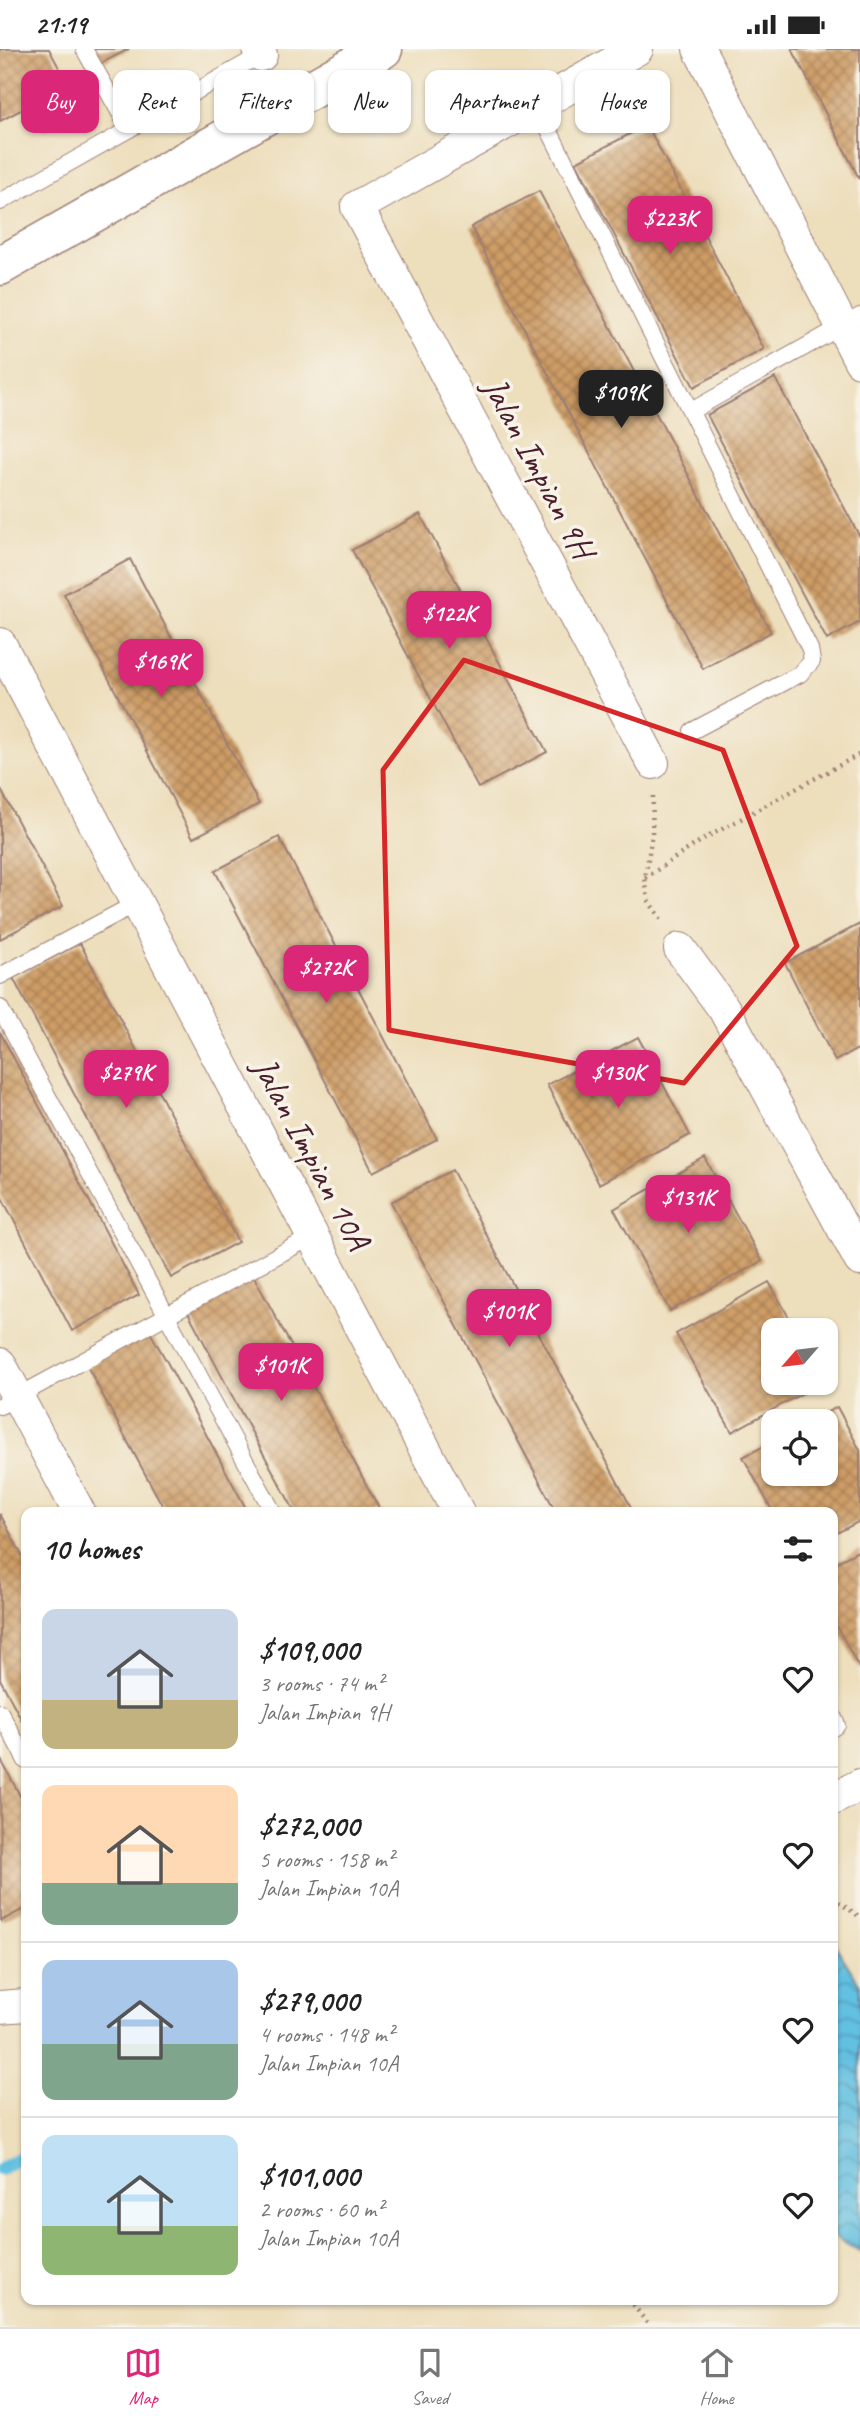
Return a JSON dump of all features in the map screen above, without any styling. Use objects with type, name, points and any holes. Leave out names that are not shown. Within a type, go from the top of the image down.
[{"type":"street","points":[[0,266],[383,49]]},
{"type":"street","points":[[561,92],[637,49]]},
{"type":"street","points":[[699,49],[851,321],[860,361]]},
{"type":"street","name":"Jalan Impian 9H","points":[[489,133],[357,207],[653,763]]},
{"type":"street","name":"Jalan Impian 10A","points":[[0,644],[455,1507]]},
{"type":"street","points":[[680,949],[724,1009],[860,1260]]},
{"type":"street","points":[[0,1364],[9,1401],[76,1507]]},
{"type":"street","points":[[838,1796],[860,1785]]},
{"type":"lane","points":[[84,49],[113,101]]},
{"type":"lane","points":[[200,88],[263,51]]},
{"type":"lane","points":[[0,202],[122,133]]},
{"type":"lane","points":[[551,133],[810,649],[812,661],[800,674],[692,731]]},
{"type":"lane","points":[[691,411],[851,321]]},
{"type":"lane","points":[[0,976],[137,903]]},
{"type":"lane","points":[[0,1008],[270,1507]]},
{"type":"lane","points":[[9,1401],[313,1236]]},
{"type":"lane","points":[[0,1712],[21,1752]]},
{"type":"path","points":[[645,878],[702,840],[860,754]]},
{"type":"path","points":[[653,763],[652,834],[645,878],[648,900],[680,949]]},
{"type":"path","points":[[838,1902],[860,1917]]},
{"type":"path","points":[[634,2305],[650,2327]]},
{"type":"highlighted area","points":[[464,660],[723,750],[797,946],[684,1083],[389,1030],[383,770]]},
{"type":"water","points":[[838,1950],[860,1985],[860,2252],[838,2239]]},
{"type":"building","points":[[0,49],[49,49],[60,70],[21,70],[21,110],[0,121]]},
{"type":"building","points":[[92,49],[129,49],[100,64]]},
{"type":"building","points":[[792,49],[860,49],[860,180],[830,122]]},
{"type":"building","points":[[632,133],[651,133],[764,349],[694,387],[576,162]]},
{"type":"building","points":[[539,191],[771,632],[703,669],[471,227]]},
{"type":"building","points":[[775,378],[860,537],[860,622],[827,640],[707,415]]},
{"type":"building","points":[[420,514],[547,752],[478,788],[352,550]]},
{"type":"building","points":[[130,559],[259,804],[193,838],[64,594]]},
{"type":"building","points":[[0,788],[63,906],[0,939]]},
{"type":"building","points":[[279,837],[437,1139],[373,1172],[215,871]]},
{"type":"building","points":[[860,924],[860,1048],[835,1061],[785,963]]},
{"type":"building","points":[[80,943],[238,1242],[171,1278],[13,978]]},
{"type":"building","points":[[0,1032],[139,1295],[72,1331],[0,1194]]},
{"type":"building","points":[[638,1037],[690,1135],[599,1184],[547,1085]]},
{"type":"building","points":[[705,1158],[762,1261],[670,1311],[614,1209]]},
{"type":"building","points":[[452,1170],[631,1507],[553,1507],[391,1202]]},
{"type":"building","points":[[254,1277],[378,1507],[292,1507],[188,1312]]},
{"type":"building","points":[[769,1282],[789,1318],[761,1318],[761,1395],[799,1395],[774,1409],[761,1409],[761,1416],[732,1432],[676,1334]]},
{"type":"building","points":[[150,1332],[245,1507],[163,1507],[87,1366]]},
{"type":"building","points":[[837,1407],[860,1450],[860,1521],[838,1532],[838,1507],[770,1507],[743,1457],[761,1448],[761,1486],[838,1486],[838,1409],[833,1409]]},
{"type":"building","points":[[0,1514],[21,1554],[21,1719],[0,1679]]},
{"type":"building","points":[[860,1550],[860,1670],[838,1628],[838,1561]]},
{"type":"building","points":[[0,1758],[21,1798],[21,1911],[1,1921]]},
{"type":"waterway","points":[[0,2170],[21,2156]]}]
